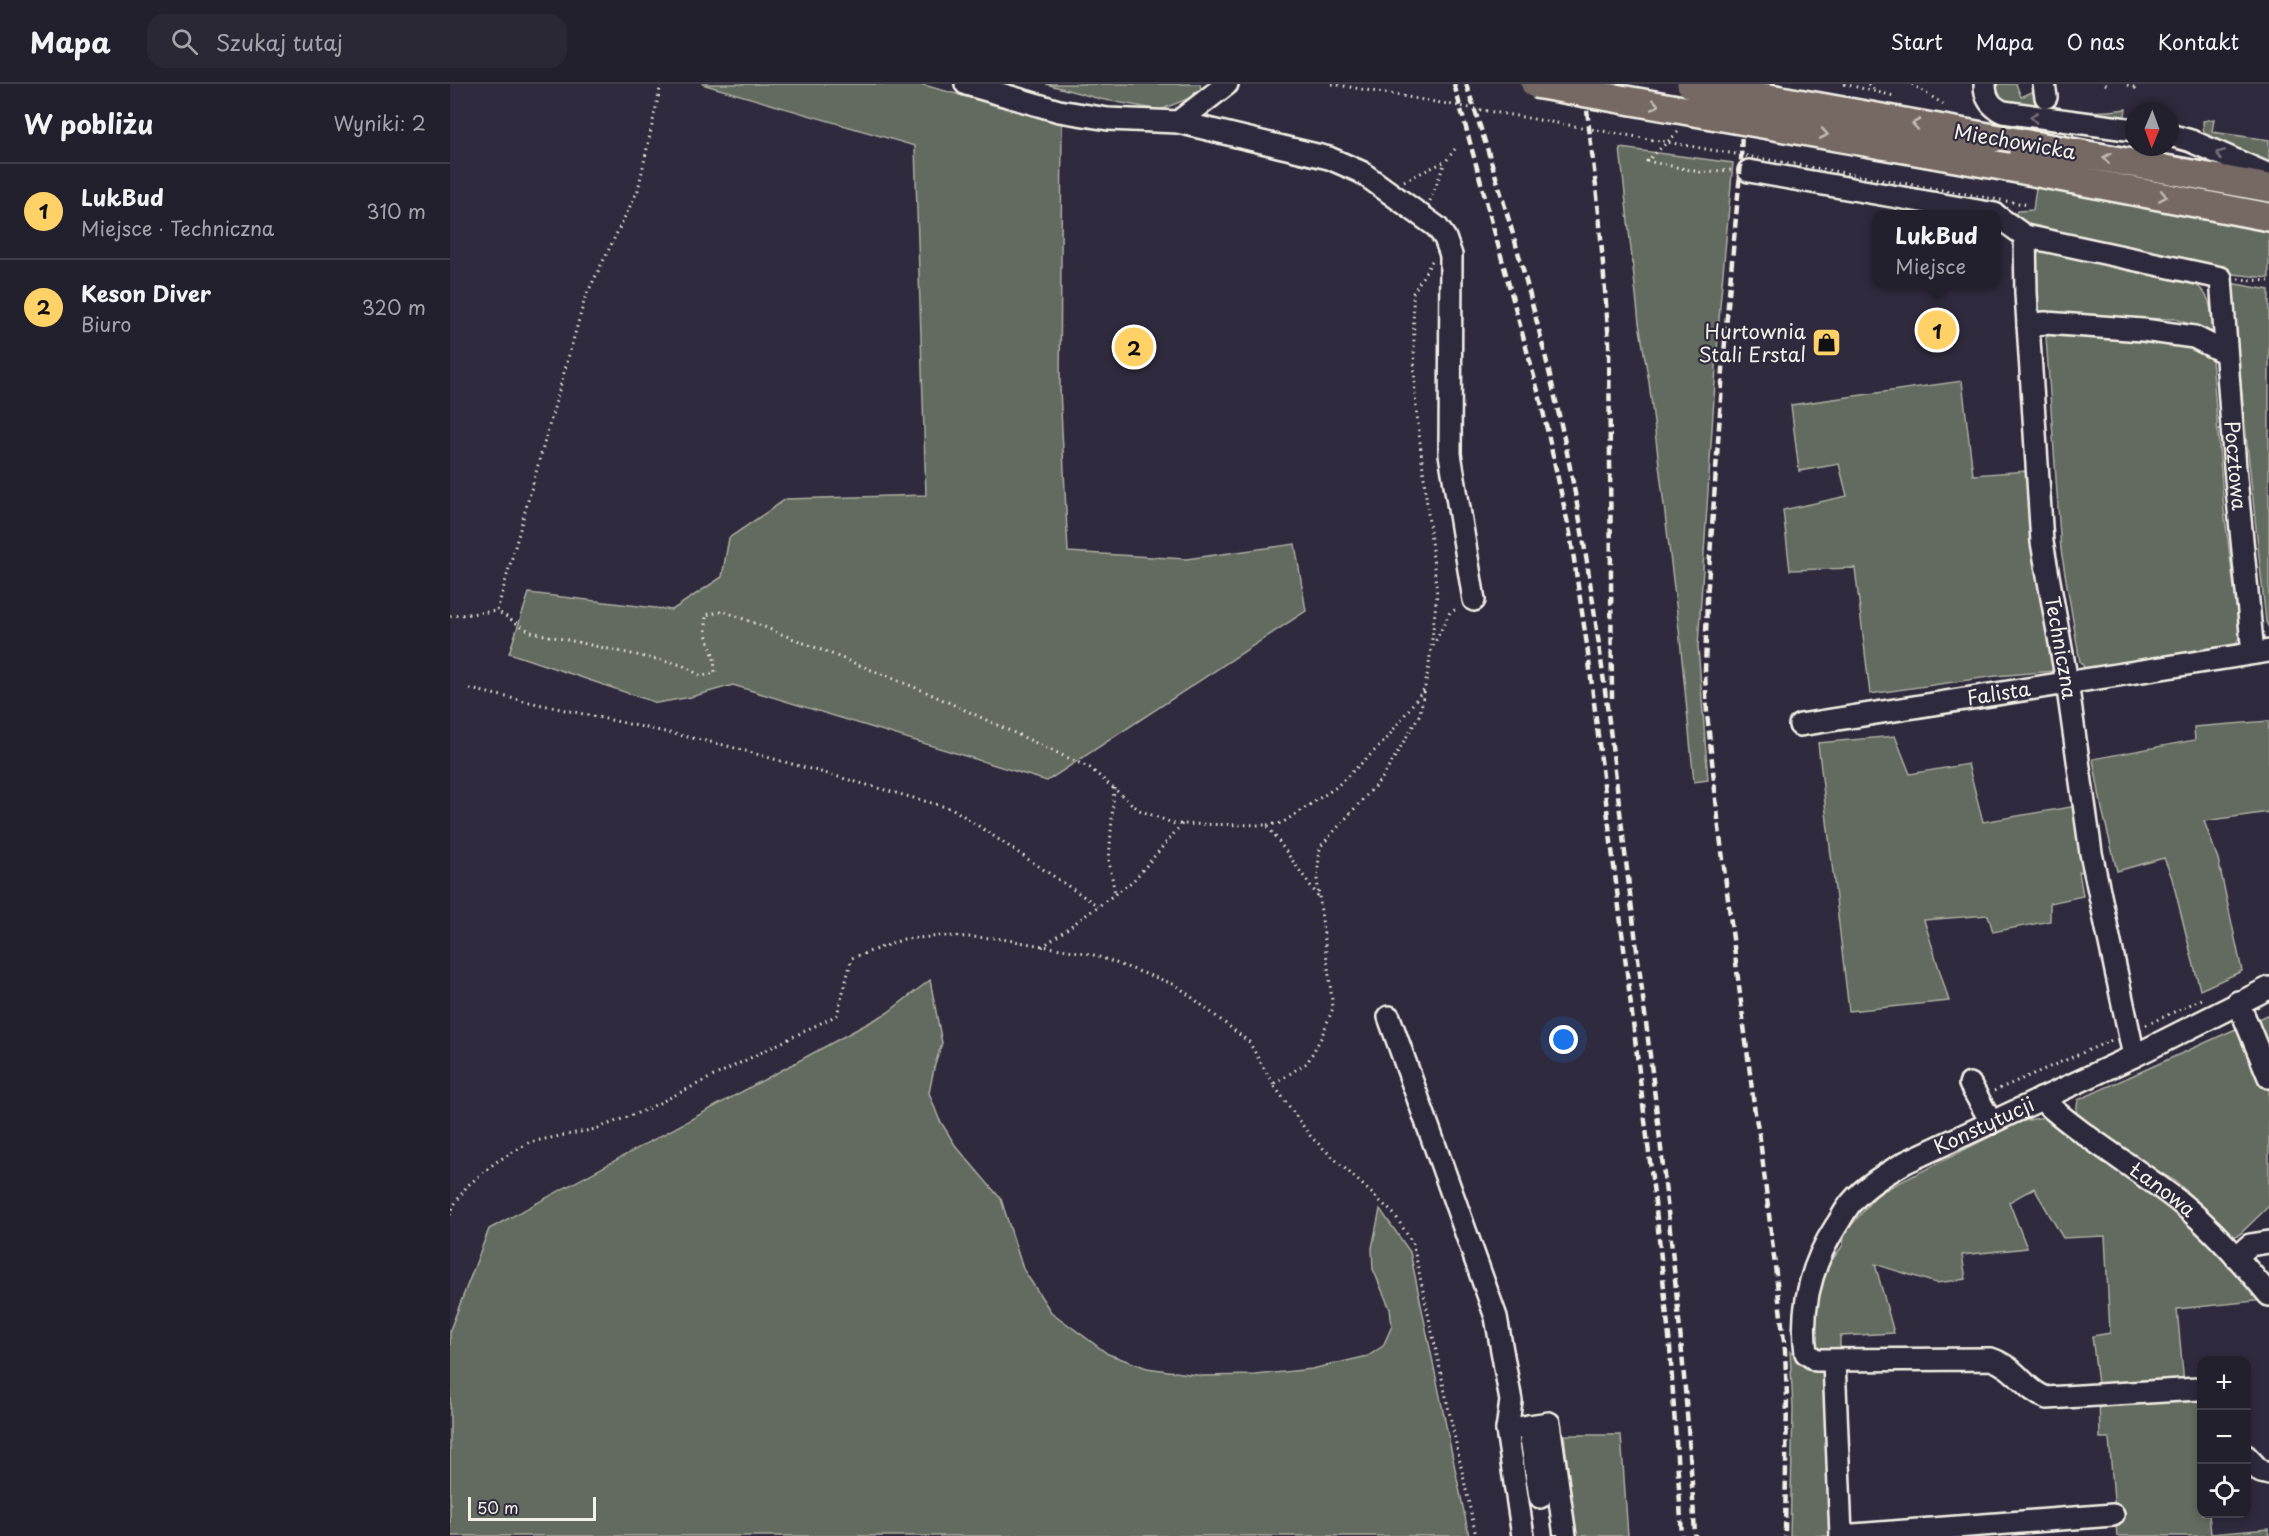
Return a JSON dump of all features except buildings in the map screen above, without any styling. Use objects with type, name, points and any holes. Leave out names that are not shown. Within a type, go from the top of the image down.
[{"type":"main road","name":"Miechowicka","points":[[1535,84],[2007,167],[2269,217]]},
{"type":"main road","name":"Miechowicka","points":[[1691,84],[2269,189]]},
{"type":"street","points":[[966,84],[1059,111],[1108,119],[1178,122],[1329,158],[1360,172],[1437,227],[1445,238],[1451,255],[1450,454],[1474,600]]},
{"type":"street","points":[[1178,122],[1227,84]]},
{"type":"street","points":[[1985,84],[1987,97],[1991,104],[2003,112],[2125,129]]},
{"type":"street","points":[[2179,138],[2269,175]]},
{"type":"street","points":[[1741,170],[1968,210]]},
{"type":"street","points":[[2001,219],[2025,237],[2221,278]]},
{"type":"street","name":"Techniczna","points":[[2025,237],[2028,325],[2042,542],[2067,682],[2091,853],[2134,1056]]},
{"type":"street","name":"Pocztowa","points":[[2221,278],[2235,468],[2261,652]]},
{"type":"street","points":[[2028,325],[2045,323],[2143,330],[2194,338],[2226,353]]},
{"type":"street","name":"Falista","points":[[1800,725],[2261,652]]},
{"type":"street","name":"Konstytucji","points":[[1834,1361],[1816,1360],[1806,1353],[1803,1334],[1804,1315],[1810,1280],[1826,1242],[1851,1203],[1879,1179],[1906,1162],[2134,1056],[2269,988]]},
{"type":"street","points":[[2238,1002],[2269,1077]]},
{"type":"street","points":[[1389,1017],[1496,1317],[1510,1401],[1507,1430],[1523,1536]]},
{"type":"street","points":[[1970,1084],[1991,1122]]},
{"type":"street","name":"Łanowa","points":[[2041,1099],[2069,1124],[2135,1168],[2179,1202],[2236,1257],[2269,1295]]},
{"type":"street","points":[[2236,1257],[2250,1245],[2269,1242]]},
{"type":"street","points":[[2113,1515],[1841,1536],[1834,1361],[1991,1359],[2010,1367],[2039,1395],[2047,1398],[2197,1389]]},
{"type":"street","points":[[1507,1430],[1549,1423],[1565,1536]]},
{"type":"street","points":[[1529,1426],[1540,1497]]},
{"type":"street","points":[[2251,1461],[2261,1472],[2269,1474]]},
{"type":"path","points":[[497,611],[585,298],[638,190],[661,84]]},
{"type":"path","points":[[1332,84],[2029,205]]},
{"type":"path","points":[[1844,84],[1898,98]]},
{"type":"path","points":[[1868,84],[1877,92]]},
{"type":"path","points":[[1912,84],[1947,107],[1938,105]]},
{"type":"path","points":[[2127,85],[2135,87]]},
{"type":"path","points":[[1679,132],[1647,161],[1700,172],[1741,170]]},
{"type":"path","points":[[1424,216],[1446,161],[1455,149]]},
{"type":"path","points":[[1386,189],[1446,161]]},
{"type":"path","points":[[1272,1084],[1307,1063],[1334,1008],[1317,879],[1320,847],[1383,777],[1420,714],[1432,649],[1437,594],[1415,398],[1413,293],[1445,238]]},
{"type":"path","points":[[2221,278],[2269,281]]},
{"type":"path","points":[[1432,649],[1450,612],[1474,600]]},
{"type":"path","points":[[450,616],[497,611],[531,632],[682,665],[701,676],[715,673],[714,657],[706,634],[706,615],[724,611],[924,691],[1090,768],[1139,810],[1175,824],[1267,825],[1282,823],[1335,788],[1384,741],[1425,687]]},
{"type":"path","points":[[470,689],[724,745],[953,809],[1098,906]]},
{"type":"path","points":[[1114,789],[1109,861],[1115,894]]},
{"type":"path","points":[[1042,947],[1133,881],[1182,824]]},
{"type":"path","points":[[1267,825],[1320,899]]},
{"type":"path","points":[[450,1215],[467,1186],[496,1162],[530,1142],[596,1129],[643,1111],[837,1015],[852,958],[904,939],[943,936],[996,938],[1091,954],[1176,985],[1249,1042],[1272,1084],[1311,1137],[1395,1215],[1413,1244],[1476,1536]]},
{"type":"shaded area","points":[[702,84],[920,84],[1062,123],[1060,389],[1068,552],[1186,559],[1295,544],[1306,611],[1047,781],[733,685],[691,697],[657,703],[509,653],[529,593],[672,610],[722,577],[729,538],[786,499],[926,495],[915,146]]},
{"type":"shaded area","points":[[1046,84],[1200,84],[1202,93],[1160,110],[1100,99]]},
{"type":"shaded area","points":[[1993,84],[2016,84],[2021,97],[2032,92],[2040,99],[2063,109],[2076,111],[2125,109],[2125,116],[2124,122],[2047,113],[1999,100]]},
{"type":"shaded area","points":[[2214,119],[2212,132],[2269,140],[2269,167],[2204,138],[2203,121]]},
{"type":"shaded area","points":[[1620,148],[1733,163],[1720,305],[1698,646],[1708,780],[1694,782],[1679,629],[1649,382],[1639,323]]},
{"type":"shaded area","points":[[2037,181],[2269,229],[2269,278],[2224,273],[2043,238],[2014,219],[2017,211],[2033,210]]},
{"type":"shaded area","points":[[2040,251],[2189,278],[2209,301],[2213,332],[2175,319],[2043,316],[2037,306],[2033,258]]},
{"type":"shaded area","points":[[2230,283],[2269,290],[2269,628],[2266,622]]},
{"type":"shaded area","points":[[2054,333],[2143,339],[2192,346],[2212,359],[2224,510],[2240,635],[2235,647],[2085,668],[2080,662],[2061,550],[2046,337]]},
{"type":"shaded area","points":[[1962,381],[1973,475],[2027,471],[2038,570],[2054,671],[1996,676],[1870,694],[1855,568],[1790,570],[1783,510],[1847,496],[1839,464],[1799,471],[1791,405]]},
{"type":"shaded area","points":[[2269,721],[2269,812],[2204,821],[2218,859],[2242,971],[2200,990],[2172,878],[2164,858],[2117,871],[2093,759],[2195,740],[2194,727]]},
{"type":"shaded area","points":[[1895,736],[1910,774],[1968,764],[1983,822],[2076,806],[2089,871],[2079,872],[2083,896],[2050,903],[2050,921],[1993,932],[1988,915],[1924,920],[1949,1001],[1849,1011],[1818,743]]},
{"type":"shaded area","points":[[930,980],[942,1043],[929,1093],[939,1119],[955,1145],[1001,1199],[1023,1269],[1051,1312],[1108,1354],[1147,1368],[1203,1376],[1256,1375],[1312,1369],[1368,1356],[1383,1346],[1392,1326],[1390,1309],[1373,1269],[1372,1248],[1380,1209],[1410,1252],[1469,1536],[450,1536],[450,1330],[489,1229],[887,1013]]},
{"type":"shaded area","points":[[2269,1014],[2269,1206],[2240,1234],[2233,1237],[2177,1182],[2081,1127],[2076,1113],[2078,1100]]},
{"type":"shaded area","points":[[2044,1117],[2145,1181],[2218,1245],[2266,1300],[2177,1309],[2184,1384],[2197,1384],[2197,1518],[2209,1518],[2211,1534],[2269,1529],[2269,1536],[2117,1536],[2109,1438],[2100,1438],[2099,1392],[2092,1336],[2110,1333],[2105,1236],[2063,1238],[2034,1188],[2009,1202],[2027,1248],[1962,1255],[1966,1279],[1936,1283],[1875,1264],[1894,1333],[1840,1336],[1840,1353],[1819,1350],[1814,1343],[1812,1329],[1819,1289],[1827,1267],[1843,1245],[1845,1233],[1877,1194],[2019,1122]]},
{"type":"shaded area","points":[[1790,1351],[1811,1367],[1829,1368],[1834,1536],[1790,1536],[1793,1408]]},
{"type":"shaded area","points":[[1564,1435],[1621,1435],[1628,1536],[1576,1536]]},
{"type":"railway","points":[[1454,84],[1541,402],[1570,533],[1587,645],[1657,1219],[1670,1347],[1682,1536]]},
{"type":"railway","points":[[1466,84],[1485,141],[1535,314],[1563,432],[1585,550],[1610,730],[1660,1144],[1677,1300],[1695,1536]]},
{"type":"railway","points":[[1584,84],[1599,213],[1609,342],[1612,698]]},
{"type":"railway","points":[[1743,84],[1741,162],[1726,327],[1707,599],[1705,673],[1719,828],[1785,1350],[1787,1397],[1785,1536]]},
{"type":"place","name":"LukBud","points":[[1937,330]]},
{"type":"place","name":"Hurtownia Stali Erstal","points":[[1827,343]]},
{"type":"place","name":"Keson Diver","points":[[1134,347]]}]
